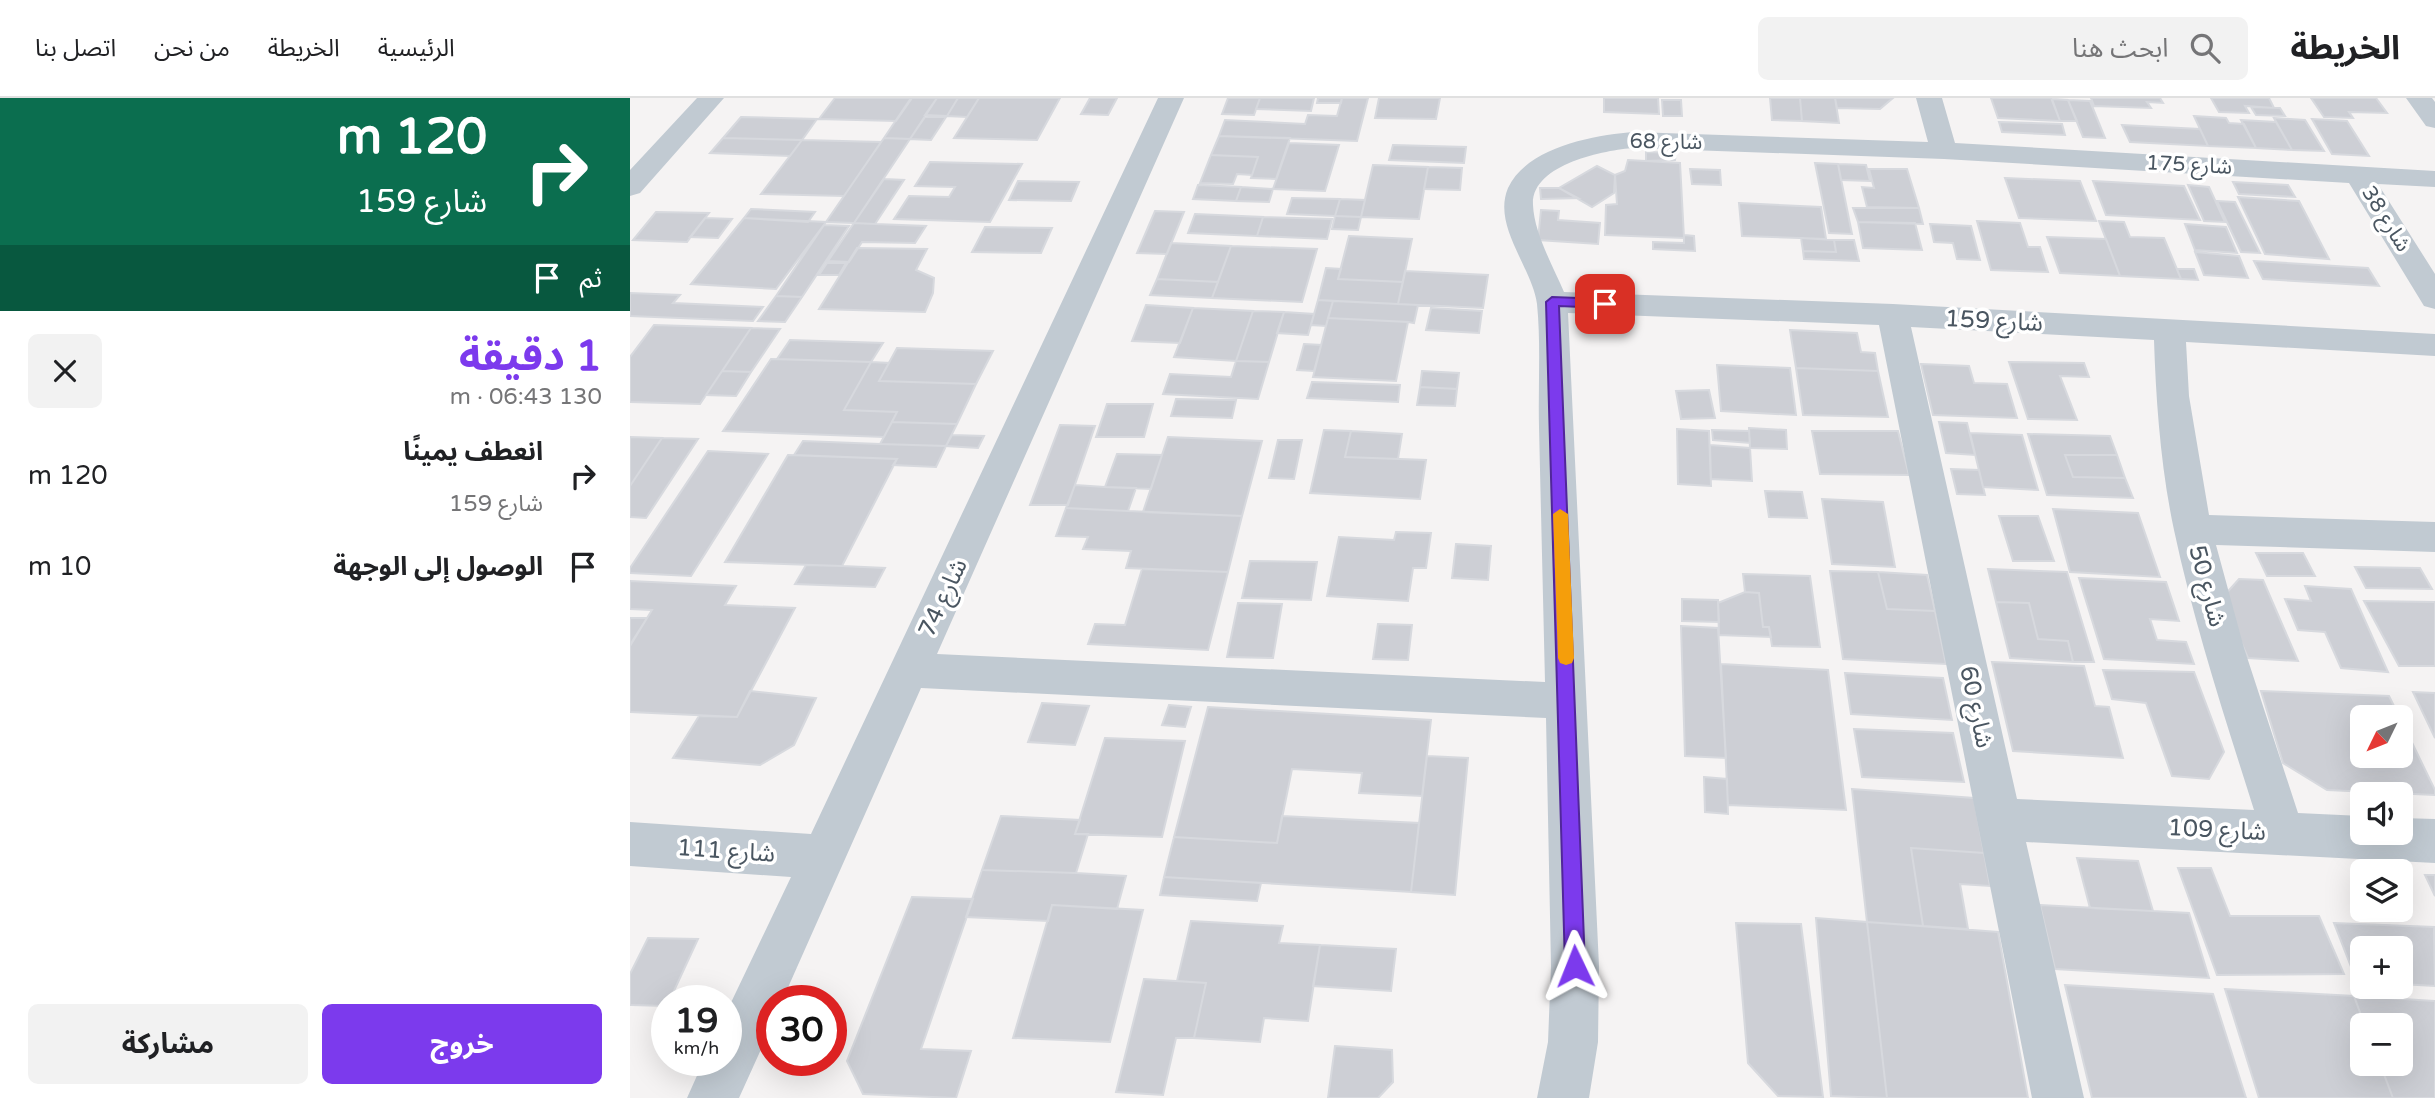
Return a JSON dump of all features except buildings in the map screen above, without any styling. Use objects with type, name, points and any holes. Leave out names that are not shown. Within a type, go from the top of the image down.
[{"type":"street","points":[[630,187],[710,98]]},
{"type":"street","name":"شارع 74","points":[[713,1098],[1171,98]]},
{"type":"street","points":[[1929,98],[1944,151]]},
{"type":"street","points":[[2419,98],[2435,120]]},
{"type":"street","name":"شارع 68","points":[[1552,302],[1529,244],[1518,203],[1523,187],[1538,171],[1578,149],[1634,140],[1944,151]]},
{"type":"street","name":"شارع 175","points":[[1944,151],[2435,178]]},
{"type":"street","name":"شارع 38","points":[[2358,174],[2435,299]]},
{"type":"street","points":[[1552,302],[1575,966],[1573,1042],[1563,1098]]},
{"type":"street","name":"شارع 159","points":[[1552,302],[1893,315],[2435,345]]},
{"type":"street","name":"شارع 60","points":[[1893,315],[2058,1098]]},
{"type":"street","name":"شارع 50","points":[[2169,331],[2174,421],[2192,529],[2211,610],[2283,833]]},
{"type":"street","points":[[2192,529],[2435,537]]},
{"type":"street","points":[[910,670],[1567,701]]},
{"type":"street","name":"شارع 109","points":[[2000,819],[2435,841]]},
{"type":"street","name":"شارع 111","points":[[630,844],[823,858]]},
{"type":"slow traffic","points":[[1560,514],[1566,658]]},
{"type":"route","points":[[1575,966],[1552,302],[1605,304]]}]
